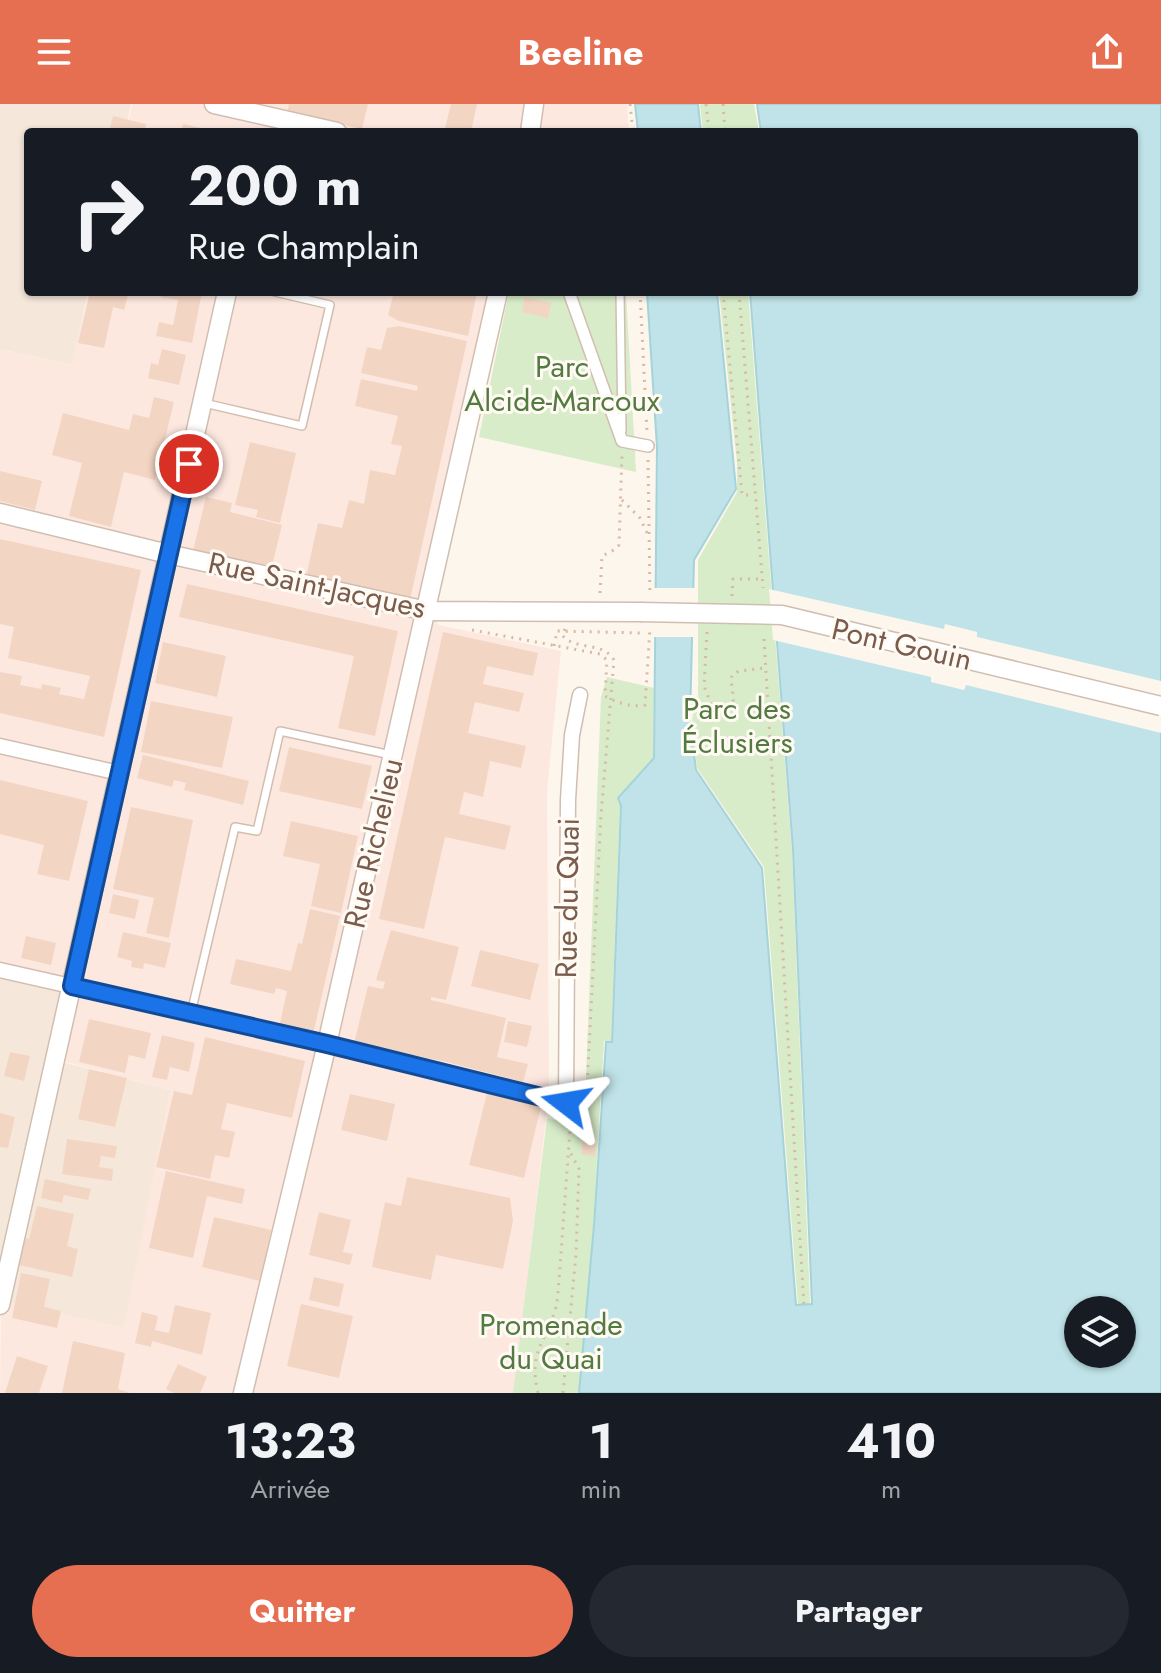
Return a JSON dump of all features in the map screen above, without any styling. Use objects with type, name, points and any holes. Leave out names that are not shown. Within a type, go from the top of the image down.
[{"type":"street","points":[[214,104],[318,128]]},
{"type":"street","points":[[531,128],[534,104]]},
{"type":"street","points":[[0,1305],[5,1255],[72,986],[226,296]]},
{"type":"street","name":"Rue Richelieu","points":[[243,1393],[327,1044],[497,296]]},
{"type":"street","points":[[570,296],[622,441],[648,446]]},
{"type":"street","name":"Rue Saint-Jacques","points":[[0,513],[427,611],[647,612]]},
{"type":"street","name":"Pont Gouin","points":[[647,612],[782,615],[1161,706]]},
{"type":"street","name":"Rue du Quai","points":[[569,1104],[568,800],[572,735],[580,695]]},
{"type":"street","points":[[0,746],[119,773]]},
{"type":"street","points":[[0,970],[327,1044],[569,1104]]},
{"type":"lane","points":[[202,403],[302,426],[330,305],[292,296]]},
{"type":"lane","points":[[620,296],[622,441]]},
{"type":"lane","points":[[191,1013],[235,827],[257,831],[280,731],[393,755]]},
{"type":"path","points":[[630,104],[633,128]]},
{"type":"path","points":[[706,104],[709,128]]},
{"type":"path","points":[[723,104],[725,128]]},
{"type":"path","points":[[469,629],[604,656],[607,666],[605,696],[639,707],[645,705],[648,446],[640,296]]},
{"type":"path","points":[[723,296],[742,495],[756,495]]},
{"type":"path","points":[[739,296],[763,588]]},
{"type":"path","points":[[560,367],[571,368]]},
{"type":"path","points":[[574,410],[581,400]]},
{"type":"path","points":[[600,597],[602,556],[619,545],[622,441]]},
{"type":"path","points":[[621,500],[640,518],[649,539]]},
{"type":"path","points":[[732,596],[733,579],[763,579]]},
{"type":"path","points":[[707,626],[704,686],[715,714],[726,716],[732,711],[732,675],[739,671],[765,668]]},
{"type":"path","points":[[554,646],[557,631],[640,633]]},
{"type":"path","points":[[538,1393],[533,1367],[556,1307],[559,1281],[569,1104],[586,1107],[601,815],[612,700],[612,656],[602,649],[568,641],[562,635],[563,631]]},
{"type":"path","points":[[764,639],[804,1306]]},
{"type":"path","points":[[563,1393],[576,1254],[579,1169],[568,1147]]},
{"type":"shaded area","points":[[0,104],[131,104],[126,128],[24,128],[24,296],[87,296],[72,365],[0,349]]},
{"type":"shaded area","points":[[132,104],[627,104],[629,128],[127,128]]},
{"type":"shaded area","points":[[88,296],[497,296],[427,611],[439,625],[561,651],[547,791],[549,1092],[514,1393],[0,1393],[1,1301],[124,1328],[170,1090],[55,1059],[71,986],[0,970],[0,349],[71,365]]},
{"type":"shaded area","points":[[0,970],[72,986],[55,1060],[174,1091],[124,1328],[1,1301],[0,1305]]},
{"type":"green space","points":[[700,104],[754,104],[758,128],[703,128]]},
{"type":"green space","name":"Parc Alcide-Marcoux","points":[[508,296],[626,296],[636,472],[479,437]]},
{"type":"green space","name":"Parc des Éclusiers","points":[[719,296],[748,296],[792,852],[810,1304],[798,1305],[764,867],[697,768],[692,720],[698,695],[698,560],[737,492],[737,462]]},
{"type":"green space","name":"Promenade du Quai","points":[[607,677],[654,688],[653,758],[617,798],[620,806],[611,1041],[604,1041],[590,1278],[579,1393],[513,1393],[547,1118],[584,1127],[601,697]]},
{"type":"water","points":[[635,104],[698,104],[701,128],[638,128]]},
{"type":"water","points":[[757,104],[1161,104],[1161,1393],[579,1393],[606,1042],[612,1042],[621,806],[618,798],[654,758],[657,447],[647,296],[717,296],[736,489],[694,560],[690,720],[696,770],[762,868],[796,1305],[812,1304],[793,850],[750,296],[1138,296],[1138,128],[760,128]]},
{"type":"pier","points":[[652,588],[697,588],[696,637],[651,637]]},
{"type":"pier","points":[[769,589],[944,629],[945,624],[977,632],[977,637],[1161,681],[1161,733],[966,685],[964,690],[931,682],[931,677],[773,640]]},
{"type":"building","points":[[289,104],[368,104],[362,128],[287,112]]},
{"type":"building","points":[[451,104],[477,104],[472,128],[445,128]]},
{"type":"building","points":[[113,116],[146,124],[145,128],[110,128]]},
{"type":"building","points":[[89,296],[128,296],[124,310],[113,307],[104,348],[78,343]]},
{"type":"building","points":[[201,296],[192,343],[156,336],[159,322],[173,325],[178,300],[161,297]]},
{"type":"building","points":[[393,296],[476,296],[468,336],[399,321],[388,315]]},
{"type":"building","points":[[525,297],[551,303],[548,318],[522,312]]},
{"type":"building","points":[[399,326],[467,341],[410,600],[306,577],[318,523],[342,528],[349,500],[364,504],[370,470],[395,475],[402,446],[391,444],[398,416],[355,406],[361,379],[417,391],[418,386],[361,373],[367,347],[381,350],[387,328]]},
{"type":"building","points":[[162,349],[186,355],[179,385],[148,378],[151,363],[158,365]]},
{"type":"building","points":[[154,397],[174,402],[155,480],[124,472],[111,527],[69,516],[82,463],[52,455],[63,413],[129,430],[133,414],[149,418]]},
{"type":"building","points":[[250,442],[296,453],[280,523],[256,517],[258,510],[235,505]]},
{"type":"building","points":[[0,471],[42,481],[35,510],[0,501]]},
{"type":"building","points":[[206,497],[232,503],[230,512],[282,525],[271,570],[193,551]]},
{"type":"building","points":[[0,539],[141,570],[104,737],[0,713],[0,672],[22,676],[20,685],[41,689],[42,684],[61,688],[59,694],[84,699],[90,676],[8,658],[14,627],[0,624]]},
{"type":"building","points":[[187,584],[398,631],[375,736],[338,728],[354,656],[179,617]]},
{"type":"building","points":[[443,632],[538,653],[533,676],[487,666],[483,684],[524,693],[519,712],[475,702],[468,733],[526,746],[521,768],[490,761],[483,797],[464,792],[459,814],[511,826],[505,850],[445,837],[424,929],[379,919]]},
{"type":"building","points":[[163,642],[226,656],[217,697],[155,683]]},
{"type":"building","points":[[151,701],[233,717],[222,768],[141,752]]},
{"type":"building","points":[[289,747],[372,766],[362,809],[279,791]]},
{"type":"building","points":[[143,755],[249,781],[243,805],[184,790],[186,783],[174,780],[172,787],[137,778]]},
{"type":"building","points":[[0,780],[88,801],[69,881],[37,874],[44,845],[0,834]]},
{"type":"building","points":[[131,807],[193,820],[169,938],[146,933],[154,898],[113,889]]},
{"type":"building","points":[[291,821],[358,836],[341,913],[311,906],[320,864],[283,856]]},
{"type":"building","points":[[113,894],[139,900],[135,919],[109,913]]},
{"type":"building","points":[[310,909],[340,916],[313,1035],[279,1028],[287,991],[276,988],[274,994],[230,984],[236,959],[291,971],[298,943],[302,944]]},
{"type":"building","points":[[391,930],[459,947],[446,1000],[431,997],[431,1000],[506,1018],[497,1057],[528,1064],[523,1082],[354,1043],[368,986],[383,989],[385,982],[376,980]]},
{"type":"building","points":[[123,932],[171,943],[165,968],[144,963],[143,969],[131,967],[132,961],[117,957]]},
{"type":"building","points":[[26,936],[56,943],[51,965],[21,958]]},
{"type":"building","points":[[480,950],[539,964],[530,1000],[471,986]]},
{"type":"building","points":[[89,1019],[151,1033],[145,1059],[129,1055],[125,1073],[79,1062]]},
{"type":"building","points":[[508,1021],[532,1026],[527,1047],[504,1042]]},
{"type":"building","points":[[162,1035],[195,1043],[189,1072],[170,1067],[167,1080],[152,1077]]},
{"type":"building","points":[[205,1037],[305,1061],[292,1118],[227,1103],[221,1129],[235,1132],[229,1158],[215,1155],[210,1179],[156,1167],[174,1091],[192,1095]]},
{"type":"building","points":[[10,1052],[30,1056],[24,1081],[4,1076]]},
{"type":"building","points":[[89,1069],[127,1078],[115,1127],[78,1119]]},
{"type":"building","points":[[487,1093],[541,1106],[524,1178],[469,1165]]},
{"type":"building","points":[[350,1094],[395,1104],[387,1141],[341,1130]]},
{"type":"building","points":[[0,1113],[15,1117],[8,1148],[0,1147]]},
{"type":"building","points":[[583,1137],[596,1138],[595,1156],[581,1154]]},
{"type":"building","points":[[67,1139],[117,1146],[115,1158],[101,1156],[99,1167],[113,1169],[112,1181],[62,1174]]},
{"type":"building","points":[[166,1171],[245,1189],[242,1204],[207,1196],[193,1258],[149,1248]]},
{"type":"building","points":[[407,1177],[510,1198],[513,1221],[503,1269],[436,1255],[431,1280],[372,1267],[385,1202],[401,1206]]},
{"type":"building","points":[[45,1179],[91,1189],[88,1200],[64,1195],[62,1203],[41,1198]]},
{"type":"building","points":[[37,1206],[74,1214],[67,1246],[78,1249],[72,1277],[19,1265]]},
{"type":"building","points":[[319,1212],[351,1220],[343,1252],[353,1254],[350,1265],[309,1255]]},
{"type":"building","points":[[214,1217],[271,1230],[260,1281],[202,1267]]},
{"type":"building","points":[[21,1273],[50,1279],[44,1307],[61,1311],[57,1328],[12,1318]]},
{"type":"building","points":[[314,1277],[344,1284],[339,1307],[309,1300]]},
{"type":"building","points":[[301,1304],[353,1316],[339,1378],[287,1366]]},
{"type":"building","points":[[175,1305],[211,1313],[202,1355],[152,1341],[151,1347],[135,1343],[142,1312],[158,1316],[155,1330],[169,1333]]},
{"type":"building","points":[[73,1341],[125,1353],[118,1389],[130,1393],[62,1393]]},
{"type":"building","points":[[17,1356],[48,1366],[39,1393],[5,1393]]},
{"type":"building","points":[[178,1364],[207,1377],[200,1393],[174,1393],[166,1389]]},
{"type":"route","points":[[189,464],[72,986],[566,1103]]}]
